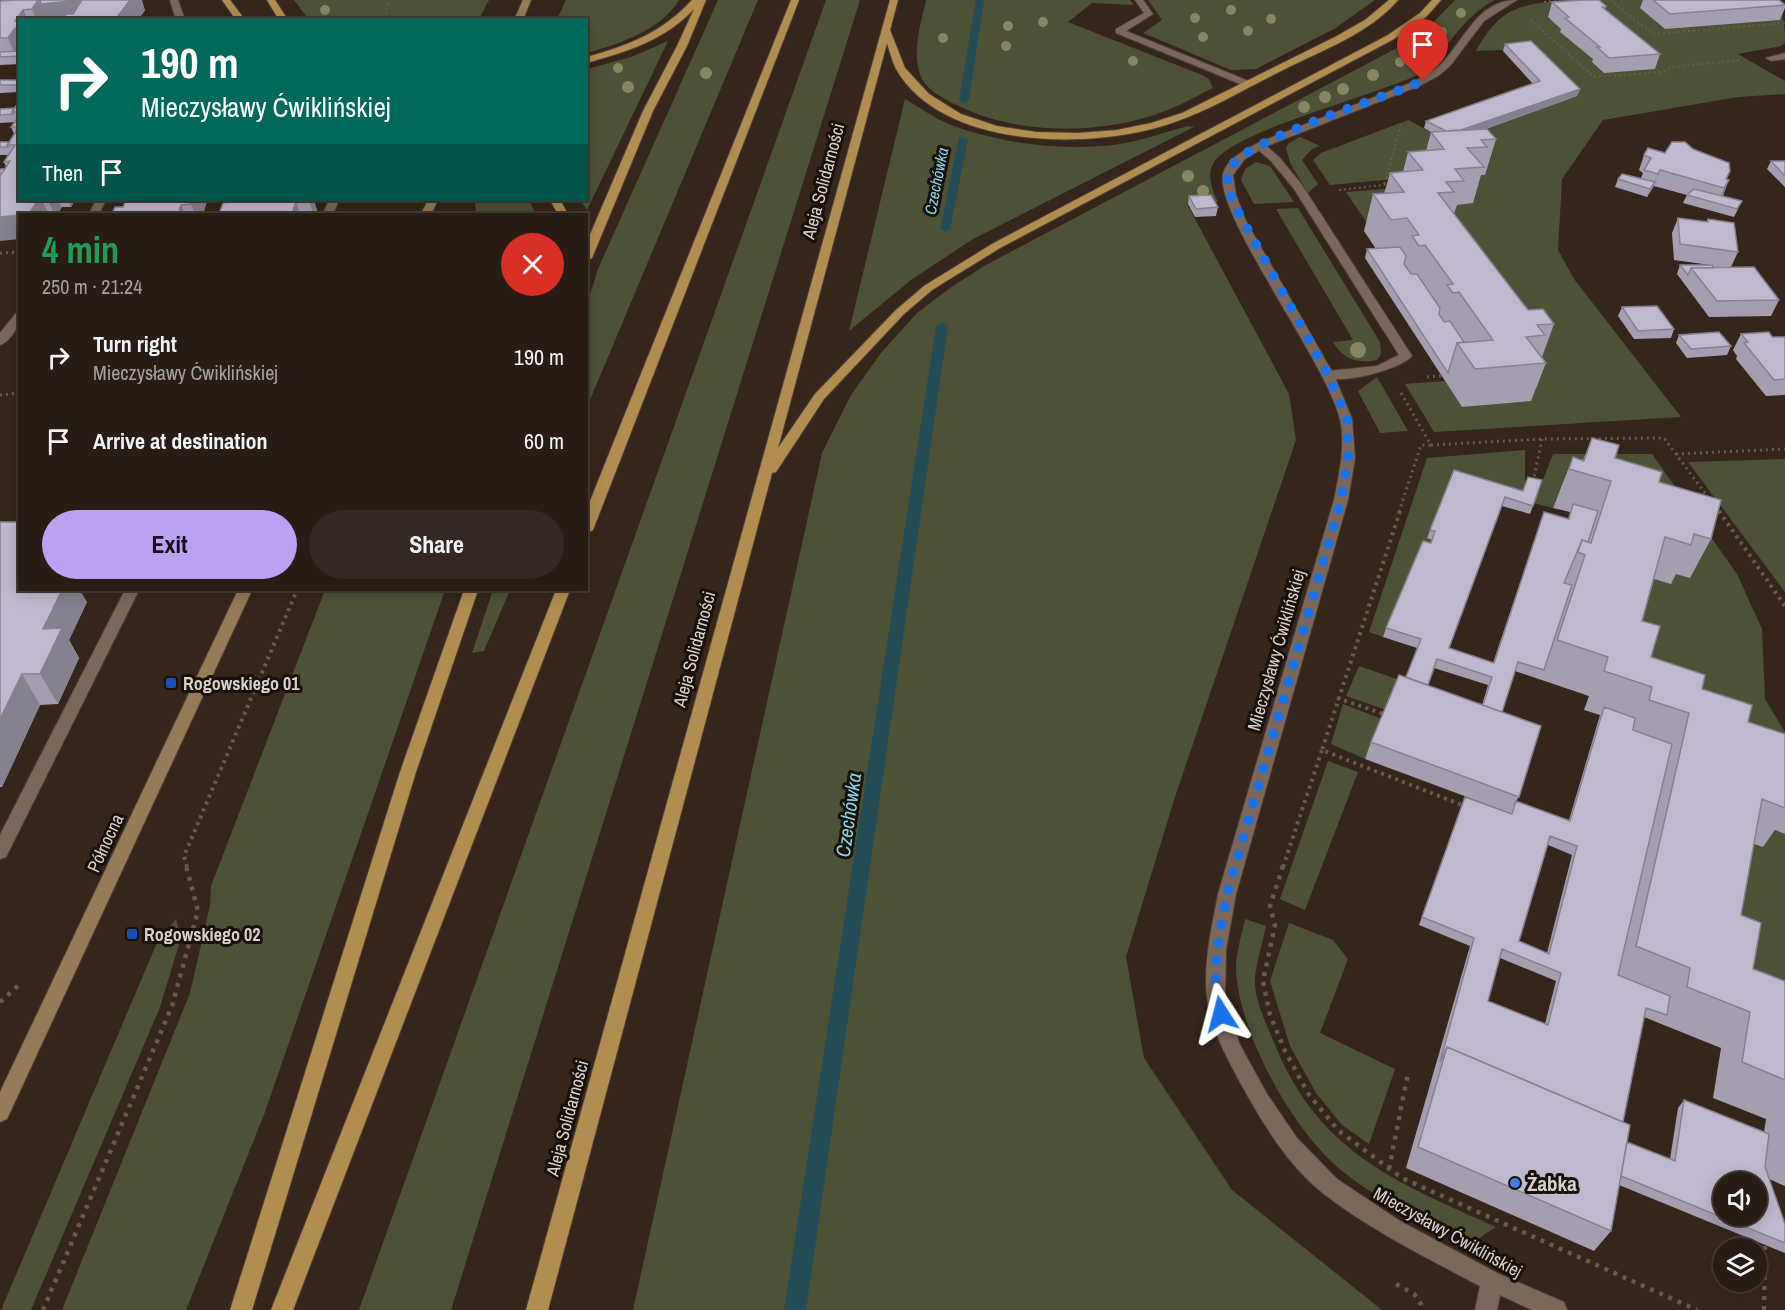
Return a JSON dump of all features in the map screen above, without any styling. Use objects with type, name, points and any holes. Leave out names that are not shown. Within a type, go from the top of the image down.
[{"type":"main road","points":[[226,0],[240,18]]},
{"type":"main road","points":[[271,0],[283,18]]},
{"type":"main road","points":[[588,59],[652,39],[670,28],[697,0]]},
{"type":"main road","points":[[588,253],[648,111],[682,46],[702,0]]},
{"type":"main road","points":[[588,526],[795,0]]},
{"type":"main road","name":"Aleja Solidarności","points":[[537,1310],[894,0]]},
{"type":"main road","points":[[886,29],[896,65],[922,96],[955,114],[1006,130],[1060,136],[1129,131],[1175,119],[1350,32],[1395,0]]},
{"type":"main road","points":[[762,482],[819,398],[893,319],[928,288],[996,246],[1391,37],[1423,15],[1437,0]]},
{"type":"main road","points":[[241,1310],[408,772],[471,591]]},
{"type":"main road","points":[[282,1310],[563,591]]},
{"type":"street","points":[[174,0],[180,18]]},
{"type":"street","points":[[519,18],[528,0]]},
{"type":"street","points":[[1139,0],[1149,14],[1119,31],[1248,84]]},
{"type":"street","name":"Mieczysławy Ćwiklińskiej","points":[[1513,0],[1490,12],[1473,27],[1447,64],[1423,81],[1278,137],[1237,160],[1229,170],[1228,183],[1232,201],[1328,375],[1347,419],[1349,439],[1346,475],[1227,894],[1217,950],[1216,998],[1231,1047],[1260,1100],[1290,1145],[1330,1186],[1393,1228],[1492,1281],[1556,1310]]},
{"type":"street","points":[[1771,58],[1785,56]]},
{"type":"street","points":[[1260,146],[1275,159],[1298,187],[1406,356],[1396,364],[1373,370],[1328,375]]},
{"type":"street","points":[[0,341],[18,318]]},
{"type":"street","points":[[0,852],[131,591]]},
{"type":"street","name":"Północna","points":[[0,1113],[245,591]]},
{"type":"street","points":[[1486,1310],[1492,1281]]},
{"type":"path","points":[[385,18],[388,0]]},
{"type":"path","points":[[1536,3],[1570,0]]},
{"type":"path","points":[[1610,0],[1653,34],[1785,23]]},
{"type":"path","points":[[1525,15],[1594,77],[1663,72],[1672,67],[1771,58]]},
{"type":"path","points":[[1384,184],[1403,118],[1394,122]]},
{"type":"path","points":[[1338,188],[1401,183]]},
{"type":"path","points":[[0,253],[18,252]]},
{"type":"path","points":[[1398,389],[1431,445]]},
{"type":"path","points":[[0,395],[18,393]]},
{"type":"path","points":[[1697,1310],[1402,1178],[1339,1131],[1309,1095],[1285,1050],[1270,1015],[1263,981],[1275,925],[1270,906],[1337,698],[1357,648],[1421,445],[1542,439],[1664,438],[1746,547],[1785,606]]},
{"type":"path","points":[[1532,487],[1542,439]]},
{"type":"path","points":[[1675,454],[1785,449]]},
{"type":"path","points":[[43,1310],[172,1006],[198,911],[184,856],[297,591]]},
{"type":"path","points":[[1337,698],[1384,714]]},
{"type":"path","points":[[1322,750],[1461,805]]},
{"type":"path","points":[[0,1002],[24,981]]},
{"type":"path","points":[[1389,1169],[1408,1073]]},
{"type":"path","points":[[1396,1284],[1414,1294],[1425,1310]]},
{"type":"path","points":[[1764,1292],[1764,1310]]},
{"type":"green space","points":[[294,0],[489,0],[480,18],[308,18]]},
{"type":"green space","points":[[566,0],[679,0],[672,10],[651,27],[625,40],[588,53],[588,18],[557,18]]},
{"type":"green space","points":[[718,0],[758,0],[588,405],[588,301],[598,269]]},
{"type":"green space","points":[[826,0],[860,0],[451,1310],[359,1310]]},
{"type":"green space","points":[[926,0],[1130,0],[1134,5],[1092,3],[1068,22],[1202,75],[1209,79],[1213,88],[1174,108],[1144,118],[1091,128],[1037,127],[985,116],[938,95],[921,77],[917,48]]},
{"type":"green space","points":[[1148,0],[1375,0],[1334,29],[1256,69],[1231,70],[1143,33],[1162,20]]},
{"type":"green space","points":[[1455,0],[1495,0],[1470,18],[1428,67],[1417,75],[1277,126],[1227,150],[1214,162],[1210,172],[1212,187],[1218,202],[1187,204],[1289,394],[1296,440],[1174,800],[1126,957],[1144,1058],[1232,1190],[1382,1310],[633,1310],[822,453],[851,395],[881,353],[917,313],[950,288],[984,266],[1395,49],[1426,30]]},
{"type":"green space","points":[[1570,0],[1769,0],[1781,13],[1785,43],[1781,46],[1738,54],[1785,81],[1785,94],[1738,97],[1603,120],[1562,179],[1558,250],[1574,279],[1681,417],[1434,432],[1405,384],[1445,381],[1462,407],[1531,400],[1427,176],[1330,185],[1313,160],[1321,153],[1408,120],[1449,142],[1576,96],[1529,49],[1476,51],[1495,24],[1515,10],[1539,3]]},
{"type":"green space","points":[[668,41],[587,210],[581,201],[588,201],[588,69],[631,57]]},
{"type":"green space","points":[[905,99],[943,122],[990,137],[1036,145],[1105,146],[1134,141],[1188,126],[1194,127],[973,239],[911,280],[849,331]]},
{"type":"green space","points":[[1300,137],[1320,146],[1312,149],[1302,160],[1318,184],[1308,193],[1290,163],[1286,148],[1289,143]]},
{"type":"green space","points":[[1256,162],[1270,166],[1294,202],[1254,204],[1241,180],[1245,169]]},
{"type":"green space","points":[[1399,188],[1367,223],[1346,192]]},
{"type":"green space","points":[[475,201],[530,201],[536,213],[476,213]]},
{"type":"green space","points":[[1298,208],[1380,342],[1381,354],[1377,360],[1351,359],[1341,353],[1333,342],[1353,340],[1276,209]]},
{"type":"green space","points":[[1377,377],[1408,431],[1380,433],[1358,391]]},
{"type":"green space","points":[[1525,450],[1525,485],[1520,499],[1451,479],[1427,538],[1432,540],[1428,552],[1419,550],[1383,637],[1369,632],[1427,458]]},
{"type":"green space","points":[[1553,454],[1652,454],[1737,574],[1762,629],[1765,699],[1785,732],[1785,781],[1683,714],[1631,696],[1623,660],[1646,576],[1557,496],[1553,508],[1534,503]]},
{"type":"green space","points":[[1785,459],[1785,592],[1688,462]]},
{"type":"green space","points":[[325,591],[445,591],[265,1112],[186,1310],[62,1310],[190,993],[210,905],[211,886]]},
{"type":"green space","points":[[493,591],[510,591],[484,651],[472,653]]},
{"type":"green space","points":[[1359,666],[1405,682],[1386,710],[1346,696]]},
{"type":"green space","points":[[1343,704],[1382,719],[1365,759],[1331,744]]},
{"type":"green space","points":[[1328,761],[1358,772],[1305,910],[1280,899]]},
{"type":"green space","points":[[1767,827],[1785,834],[1785,1056],[1725,1006],[1736,838]]},
{"type":"green space","points":[[176,919],[181,938],[160,1007],[31,1310],[1,1310],[159,938]]},
{"type":"green space","points":[[1245,919],[1266,926],[1256,973],[1255,987],[1258,1003],[1291,1078],[1312,1110],[1336,1136],[1363,1158],[1392,1177],[1496,1227],[1473,1242],[1405,1210],[1371,1192],[1341,1170],[1304,1131],[1271,1078],[1246,1021],[1236,968]]},
{"type":"green space","points":[[1289,923],[1333,940],[1348,959],[1320,1033],[1395,1069],[1369,1144],[1342,1125],[1316,1093],[1290,1046],[1270,981]]},
{"type":"building","points":[[38,0],[32,9],[23,10],[15,21],[18,21],[18,28],[15,28],[8,38],[0,38],[0,1]]},
{"type":"building","points":[[40,0],[82,0],[41,4]]},
{"type":"building","points":[[82,0],[130,0],[116,18],[63,18],[66,14],[73,14]]},
{"type":"building","points":[[1599,0],[1606,6],[1602,7],[1660,54],[1609,58],[1597,47],[1600,47],[1565,18],[1569,17],[1552,2]]},
{"type":"building","points":[[1653,0],[1779,0],[1785,5],[1670,14]]},
{"type":"building","points":[[1531,41],[1580,89],[1461,130],[1446,131],[1426,121],[1540,81],[1505,44]]},
{"type":"building","points":[[18,51],[18,56],[0,57],[0,52]]},
{"type":"building","points":[[0,80],[18,80],[18,85],[0,85]]},
{"type":"building","points":[[18,103],[18,112],[12,112]]},
{"type":"building","points":[[14,108],[13,114],[0,115],[0,109]]},
{"type":"building","points":[[18,118],[18,127],[11,127]]},
{"type":"building","points":[[18,128],[18,201],[37,201],[30,213],[0,217],[0,176],[10,161],[4,162],[15,145],[7,145]]},
{"type":"building","points":[[1487,129],[1496,139],[1481,140],[1487,147],[1467,148],[1484,167],[1455,169],[1464,181],[1446,182],[1454,192],[1438,193],[1528,310],[1543,309],[1554,324],[1537,325],[1545,335],[1526,337],[1546,363],[1475,369],[1457,343],[1493,340],[1459,292],[1453,293],[1447,285],[1453,284],[1425,245],[1419,246],[1412,236],[1419,235],[1407,218],[1391,220],[1373,194],[1404,192],[1390,173],[1423,170],[1408,152],[1444,149],[1431,132]]},
{"type":"building","points":[[0,142],[10,142],[8,147],[0,147]]},
{"type":"building","points":[[1672,142],[1685,142],[1693,149],[1729,163],[1730,171],[1726,179],[1729,180],[1724,188],[1660,170],[1658,174],[1644,170],[1651,158],[1644,155],[1648,148],[1665,153]]},
{"type":"building","points":[[1771,161],[1785,161],[1785,176]]},
{"type":"building","points":[[1622,174],[1655,182],[1650,189],[1618,179]]},
{"type":"building","points":[[1694,189],[1742,201],[1737,209],[1687,195]]},
{"type":"building","points":[[1211,195],[1218,207],[1196,209],[1189,196]]},
{"type":"building","points":[[126,201],[192,201],[191,204],[181,205],[178,213],[112,213],[115,207],[123,207]]},
{"type":"building","points":[[296,201],[292,213],[219,213],[223,203]]},
{"type":"building","points":[[1678,218],[1734,223],[1738,252],[1680,244]]},
{"type":"building","points":[[1400,247],[1406,256],[1404,264],[1411,274],[1417,274],[1440,308],[1439,314],[1444,322],[1450,321],[1464,342],[1457,343],[1448,373],[1367,249]]},
{"type":"building","points":[[1680,265],[1712,265],[1714,268],[1691,268],[1688,275]]},
{"type":"building","points":[[1754,267],[1779,300],[1717,301],[1691,268]]},
{"type":"building","points":[[1657,306],[1674,329],[1638,331],[1622,307]]},
{"type":"building","points":[[1719,332],[1731,346],[1691,349],[1679,335]]},
{"type":"building","points":[[1769,332],[1772,337],[1785,337],[1785,379],[1774,380],[1744,343],[1748,342],[1741,334]]},
{"type":"building","points":[[1592,438],[1619,445],[1615,458],[1662,472],[1659,482],[1721,500],[1711,539],[1694,534],[1691,545],[1665,537],[1642,621],[1660,626],[1651,657],[1705,675],[1702,689],[1752,705],[1748,722],[1785,734],[1785,808],[1762,799],[1741,915],[1761,923],[1753,969],[1785,981],[1785,1080],[1742,1062],[1750,1012],[1687,987],[1690,968],[1636,946],[1689,713],[1649,700],[1652,687],[1604,671],[1608,657],[1557,640],[1585,555],[1578,552],[1582,540],[1591,543],[1611,481],[1569,469],[1573,457],[1584,461]]},
{"type":"building","points":[[1454,470],[1523,491],[1528,477],[1542,480],[1533,506],[1505,497],[1449,648],[1494,663],[1544,512],[1569,519],[1573,504],[1598,511],[1588,542],[1582,540],[1564,583],[1572,585],[1544,670],[1518,662],[1502,712],[1483,705],[1492,677],[1437,659],[1428,685],[1406,677],[1421,639],[1386,628],[1423,541],[1431,543],[1435,531],[1430,530]]},
{"type":"building","points":[[0,522],[18,522],[18,591],[62,591],[43,629],[62,628],[40,674],[22,674],[0,719]]},
{"type":"building","points":[[1399,675],[1541,726],[1519,797],[1371,742]]},
{"type":"building","points":[[1604,707],[1635,718],[1633,730],[1672,744],[1618,975],[1670,996],[1667,1015],[1646,1008],[1623,1122],[1447,1047],[1440,1062],[1474,938],[1422,917],[1465,797],[1512,814],[1516,801],[1570,821]],"holes":[[[1550,836],[1577,846],[1549,954],[1519,941]],[[1502,949],[1561,973],[1548,1025],[1488,1001]]]},
{"type":"building","points":[[1447,1047],[1630,1125],[1611,1231],[1418,1147]]},
{"type":"building","points":[[1684,1100],[1769,1134],[1765,1167],[1767,1172],[1713,1172],[1713,1214],[1621,1176],[1627,1142],[1675,1161]]},
{"type":"building","points":[[1767,1173],[1785,1224],[1785,1243],[1743,1226],[1767,1226]]},
{"type":"waterway","name":"Czechówka","points":[[964,100],[980,0]]},
{"type":"waterway","name":"Czechówka","points":[[945,229],[963,139]]},
{"type":"waterway","name":"Czechówka","points":[[795,1310],[942,326]]},
{"type":"place","name":"Rogowskiego 01","points":[[171,683]]},
{"type":"place","name":"Rogowskiego 02","points":[[132,934]]},
{"type":"place","name":"Żabka","points":[[1515,1183]]},
{"type":"route","points":[[1221,1014],[1216,998],[1217,950],[1227,894],[1341,500],[1349,439],[1347,419],[1328,375],[1232,201],[1228,183],[1229,170],[1237,160],[1278,137],[1423,81]]}]
